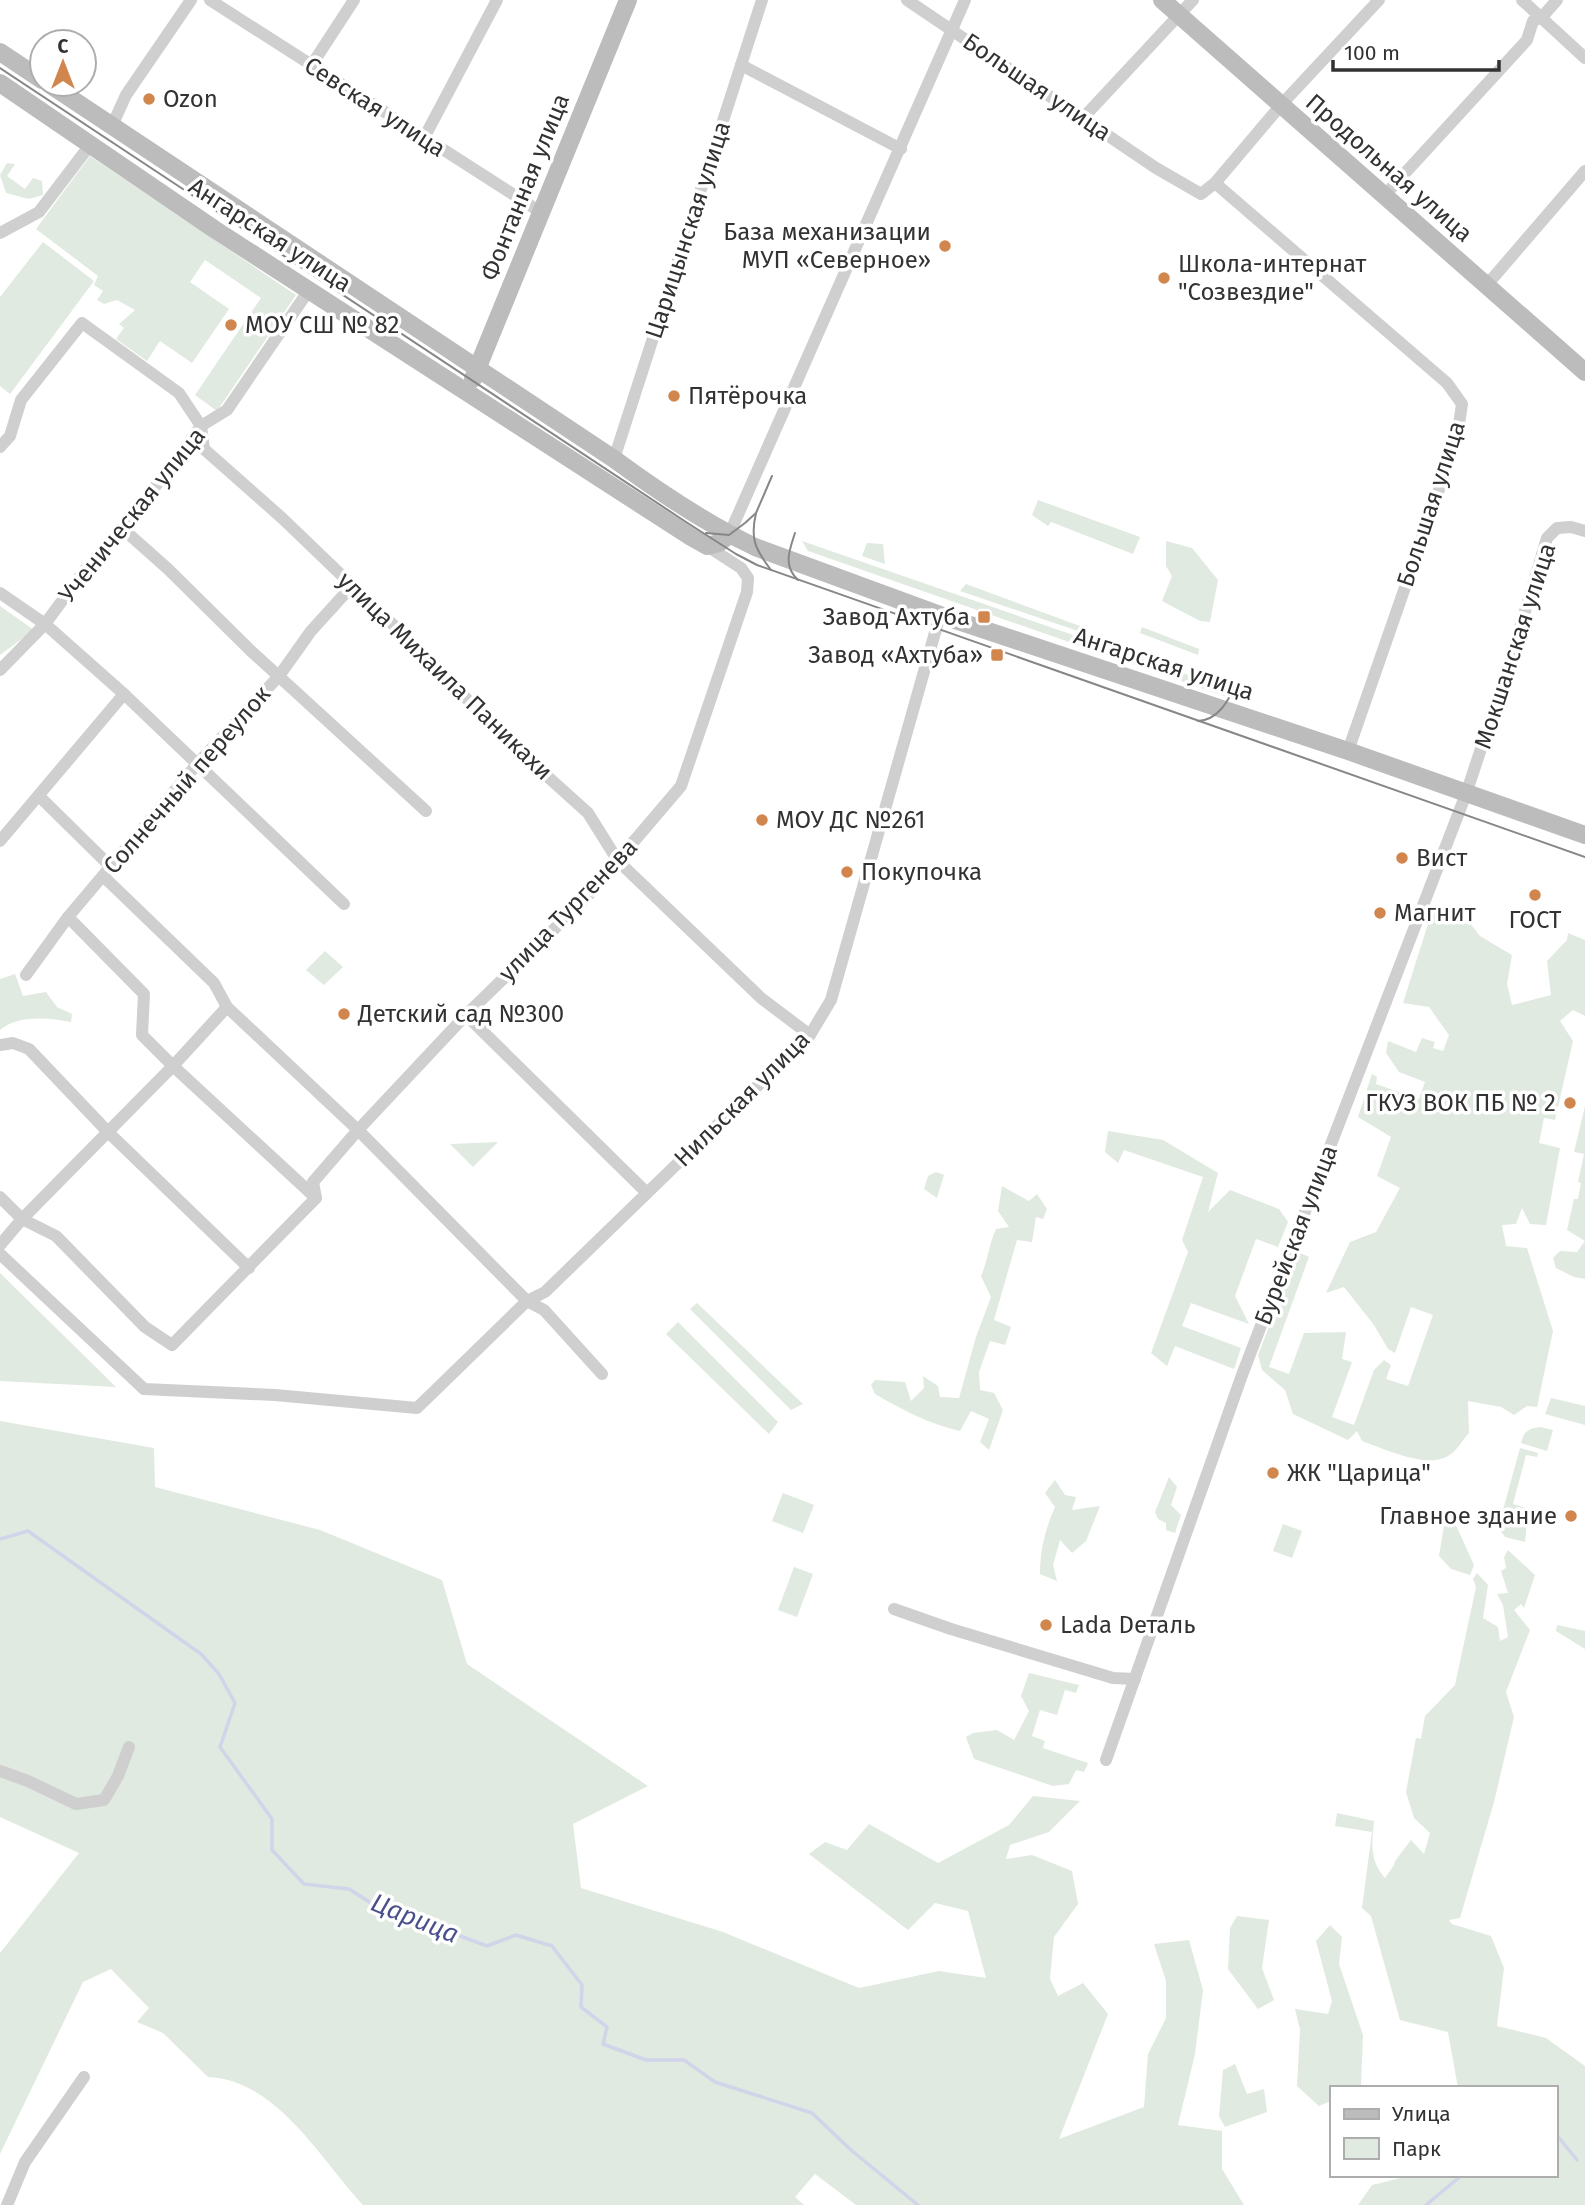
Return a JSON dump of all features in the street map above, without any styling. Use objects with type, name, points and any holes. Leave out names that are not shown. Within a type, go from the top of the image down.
[{"type":"main road","name":"Фонтанная улица","points":[[467,392],[628,0]]},
{"type":"main road","name":"Продольная улица","points":[[1162,0],[1585,372]]},
{"type":"main road","points":[[0,52],[28,71]]},
{"type":"main road","name":"Ангарская улица","points":[[0,83],[309,290],[467,392],[718,544],[788,559],[940,615],[1348,751],[1585,835]]},
{"type":"main road","name":"Ангарская улица","points":[[70,98],[614,459],[670,499],[718,544]]},
{"type":"street","points":[[112,126],[126,95],[191,0]]},
{"type":"street","name":"Севская улица","points":[[210,0],[542,213]]},
{"type":"street","points":[[311,66],[355,0]]},
{"type":"street","points":[[424,138],[497,0]]},
{"type":"street","name":"Царицынская улица","points":[[614,459],[762,0]]},
{"type":"street","name":"Большая улица","points":[[908,0],[1156,168],[1201,194],[1215,183],[1447,383],[1462,404],[1457,438],[1348,751]]},
{"type":"street","points":[[718,544],[901,149],[965,0]]},
{"type":"street","points":[[1083,118],[1193,0]]},
{"type":"street","points":[[1215,183],[1281,106],[1379,0]]},
{"type":"street","points":[[1522,0],[1585,58]]},
{"type":"street","points":[[1384,196],[1527,40],[1534,22],[1557,0]]},
{"type":"street","points":[[741,65],[901,149]]},
{"type":"street","points":[[0,233],[39,212],[90,145]]},
{"type":"street","points":[[1486,286],[1585,171]]},
{"type":"street","name":"Ученическая улица","points":[[0,670],[45,624],[84,571],[122,529],[201,426],[227,410],[309,290]]},
{"type":"street","name":"улица Михаила Паникахи","points":[[0,447],[9,436],[21,400],[82,323],[179,393],[201,426],[204,449],[282,519],[433,664],[497,731],[588,813],[618,861],[761,998],[810,1035]]},
{"type":"street","name":"Мокшанская улица","points":[[1466,794],[1547,538],[1557,528],[1572,527],[1585,531]]},
{"type":"street","points":[[122,529],[426,811]]},
{"type":"street","name":"улица Тургенева","points":[[22,1219],[56,1236],[145,1327],[172,1345],[316,1198],[313,1182],[358,1130],[466,1015],[576,908],[681,786],[747,592],[748,578],[718,544]]},
{"type":"street","name":"Солнечный переулок","points":[[26,975],[68,917],[198,763],[279,676],[311,631],[351,587]]},
{"type":"street","points":[[0,593],[45,624],[124,694],[344,904]]},
{"type":"street","name":"Нильская улица","points":[[0,1254],[144,1389],[275,1395],[417,1408],[527,1301],[545,1292],[810,1035],[831,1000],[940,615]]},
{"type":"street","points":[[0,841],[124,694]]},
{"type":"street","name":"Бурейская улица","points":[[1106,1760],[1242,1375],[1466,794]]},
{"type":"street","points":[[39,796],[107,872],[214,983],[227,1007],[358,1130],[527,1301],[544,1310],[602,1374]]},
{"type":"street","points":[[68,917],[144,994],[142,1035],[316,1198]]},
{"type":"street","points":[[0,1245],[227,1007]]},
{"type":"street","points":[[466,1015],[647,1193]]},
{"type":"street","points":[[0,1045],[13,1042],[29,1049],[108,1132],[249,1268]]},
{"type":"street","points":[[0,1198],[22,1219]]},
{"type":"street","points":[[894,1609],[1113,1678],[1135,1679]]},
{"type":"street","points":[[0,1771],[76,1804],[104,1800],[118,1776],[129,1747]]},
{"type":"street","points":[[6,2205],[25,2162],[84,2077]]},
{"type":"green space","points":[[90,156],[296,295],[217,411],[195,395],[261,298],[205,260],[190,282],[229,309],[192,363],[160,341],[147,361],[116,339],[124,328],[119,324],[135,310],[117,300],[104,304],[97,300],[103,291],[94,285],[98,276],[36,229]]},
{"type":"green space","points":[[7,163],[15,164],[7,176],[25,189],[33,178],[42,181],[43,195],[29,199],[6,193],[0,175]]},
{"type":"green space","points":[[43,242],[94,281],[10,394],[0,386],[0,297]]},
{"type":"green space","points":[[1038,500],[1140,537],[1133,554],[1051,522],[1048,526],[1032,515]]},
{"type":"green space","points":[[802,541],[1229,689],[1224,696],[808,551]]},
{"type":"green space","points":[[1166,541],[1192,548],[1218,580],[1210,622],[1200,621],[1162,601],[1172,576],[1166,566]]},
{"type":"green space","points":[[867,543],[883,544],[885,564],[862,556]]},
{"type":"green space","points":[[966,584],[1080,626],[1078,631],[960,591]]},
{"type":"green space","points":[[0,606],[34,630],[0,655]]},
{"type":"green space","points":[[1142,627],[1199,649],[1198,655],[1140,633]]},
{"type":"green space","points":[[1433,908],[1466,918],[1480,936],[1512,955],[1507,984],[1512,1005],[1551,995],[1547,961],[1567,940],[1568,933],[1585,940],[1585,1016],[1573,1010],[1560,1021],[1573,1041],[1555,1120],[1544,1118],[1539,1143],[1560,1148],[1546,1225],[1530,1224],[1522,1208],[1516,1224],[1502,1225],[1506,1246],[1527,1248],[1553,1331],[1537,1407],[1527,1406],[1514,1415],[1501,1407],[1468,1401],[1469,1433],[1451,1454],[1442,1459],[1431,1460],[1407,1457],[1362,1441],[1357,1431],[1348,1440],[1293,1414],[1285,1390],[1262,1370],[1258,1355],[1298,1252],[1309,1257],[1269,1367],[1289,1374],[1304,1333],[1346,1332],[1342,1359],[1352,1362],[1332,1417],[1354,1425],[1374,1370],[1384,1360],[1391,1365],[1386,1379],[1408,1386],[1433,1315],[1411,1307],[1395,1353],[1388,1349],[1374,1325],[1344,1287],[1326,1293],[1350,1242],[1376,1232],[1400,1188],[1377,1176],[1391,1137],[1358,1117],[1372,1074],[1377,1077],[1376,1084],[1419,1099],[1425,1082],[1399,1072],[1386,1053],[1388,1041],[1416,1052],[1422,1038],[1435,1042],[1433,1048],[1443,1051],[1449,1035],[1429,1007],[1403,1003]]},
{"type":"green space","points":[[325,951],[343,967],[324,985],[306,970]]},
{"type":"green space","points":[[15,974],[23,996],[46,992],[57,1007],[72,1014],[71,1022],[25,1019],[0,1030],[0,979]]},
{"type":"green space","points":[[1585,1106],[1585,1241],[1567,1230],[1574,1199],[1578,1199],[1581,1183],[1578,1182],[1584,1154],[1574,1152]]},
{"type":"green space","points":[[1108,1131],[1163,1140],[1218,1173],[1208,1212],[1230,1190],[1279,1209],[1288,1222],[1278,1247],[1256,1239],[1235,1296],[1249,1324],[1191,1303],[1182,1326],[1241,1348],[1234,1369],[1175,1346],[1167,1366],[1151,1353],[1188,1252],[1182,1240],[1203,1177],[1124,1150],[1118,1163],[1105,1152]]},
{"type":"green space","points":[[498,1142],[473,1167],[450,1144]]},
{"type":"green space","points":[[936,1172],[944,1175],[937,1198],[924,1189],[928,1176]]},
{"type":"green space","points":[[1002,1186],[1029,1201],[1037,1194],[1047,1209],[1043,1219],[1036,1217],[1032,1242],[1017,1240],[994,1320],[1011,1327],[1005,1345],[990,1341],[979,1372],[980,1390],[994,1393],[1003,1410],[989,1450],[980,1442],[989,1419],[971,1411],[960,1431],[938,1425],[885,1400],[875,1394],[871,1385],[875,1380],[905,1382],[911,1401],[924,1388],[923,1376],[938,1386],[940,1397],[959,1398],[976,1337],[991,1297],[981,1276],[996,1229],[1009,1227],[998,1211]]},
{"type":"green space","points":[[1585,1241],[1585,1279],[1556,1268],[1553,1258],[1560,1251],[1577,1252]]},
{"type":"green space","points":[[0,1273],[116,1387],[0,1381]]},
{"type":"green space","points":[[697,1303],[803,1404],[791,1410],[690,1309]]},
{"type":"green space","points":[[678,1322],[778,1422],[769,1434],[666,1334]]},
{"type":"green space","points":[[1551,1398],[1585,1406],[1585,1425],[1545,1414]]},
{"type":"green space","points":[[0,1421],[154,1448],[155,1487],[320,1530],[442,1580],[467,1664],[648,1786],[573,1824],[581,1888],[723,1932],[859,1988],[939,1971],[986,1978],[968,1911],[935,1903],[908,1930],[809,1854],[825,1842],[847,1850],[869,1824],[938,1863],[1009,1825],[1033,1796],[1080,1801],[1049,1832],[1010,1845],[1006,1859],[1032,1855],[1072,1871],[1078,1904],[1054,1937],[1050,1979],[1058,1996],[1083,1983],[1108,2014],[1059,2139],[1144,2107],[1148,2054],[1166,2018],[1166,1981],[1154,1944],[1189,1940],[1203,1990],[1195,2054],[1178,2125],[1222,2131],[1222,2169],[1244,2205],[856,2205],[815,2174],[795,2197],[804,2205],[363,2205],[313,2145],[276,2107],[233,2081],[208,2077],[163,2033],[137,2022],[149,2008],[111,1969],[83,1982],[0,2154],[0,1953],[79,1853],[0,1817]]},
{"type":"green space","points":[[1540,1427],[1553,1430],[1547,1451],[1521,1443],[1527,1431]]},
{"type":"green space","points":[[1520,1448],[1538,1453],[1537,1457],[1526,1455],[1513,1504],[1532,1510],[1530,1517],[1503,1510]]},
{"type":"green space","points":[[1169,1477],[1177,1487],[1171,1505],[1181,1515],[1175,1533],[1166,1530],[1166,1523],[1158,1519],[1155,1512]]},
{"type":"green space","points":[[1055,1480],[1065,1495],[1076,1497],[1072,1510],[1100,1506],[1086,1541],[1072,1553],[1060,1540],[1053,1565],[1057,1581],[1040,1574],[1044,1540],[1055,1507],[1045,1493]]},
{"type":"green space","points":[[783,1493],[814,1505],[803,1533],[772,1521]]},
{"type":"green space","points":[[1446,1514],[1454,1521],[1474,1565],[1470,1575],[1451,1569],[1439,1556]]},
{"type":"green space","points":[[1502,1515],[1527,1522],[1525,1542],[1505,1537],[1501,1531]]},
{"type":"green space","points":[[1283,1524],[1302,1531],[1292,1558],[1273,1551]]},
{"type":"green space","points":[[1508,1550],[1535,1575],[1524,1608],[1521,1604],[1514,1610],[1530,1630],[1506,1692],[1514,1717],[1494,1802],[1460,1918],[1449,1920],[1452,1924],[1491,1936],[1504,1968],[1497,2026],[1546,2038],[1585,2066],[1585,2205],[1358,2205],[1372,2185],[1405,2177],[1557,2177],[1557,2086],[1458,2086],[1448,2032],[1400,2020],[1371,1916],[1362,1908],[1372,1832],[1335,1826],[1337,1813],[1374,1821],[1374,1858],[1385,1878],[1411,1840],[1424,1854],[1430,1833],[1414,1818],[1406,1792],[1416,1738],[1421,1739],[1425,1716],[1455,1685],[1476,1587],[1473,1579],[1477,1573],[1488,1585],[1483,1618],[1498,1627],[1500,1641],[1508,1637],[1503,1605],[1497,1594],[1508,1593],[1501,1571],[1506,1568],[1504,1557]]},
{"type":"green space","points":[[794,1567],[813,1574],[797,1617],[778,1610]]},
{"type":"green space","points":[[1557,1625],[1585,1631],[1585,1649],[1556,1631]]},
{"type":"green space","points":[[1029,1673],[1079,1685],[1076,1693],[1065,1690],[1057,1715],[1040,1710],[1032,1736],[1045,1741],[1043,1748],[1088,1763],[1084,1772],[1076,1770],[1069,1784],[1053,1786],[974,1759],[966,1737],[973,1733],[997,1730],[1014,1740],[1029,1711],[1021,1696]]},
{"type":"green space","points":[[1237,1916],[1269,1920],[1262,1968],[1274,2000],[1258,2009],[1228,1969],[1230,1928]]},
{"type":"green space","points":[[1330,1925],[1342,1937],[1339,1964],[1363,2035],[1361,2086],[1330,2086],[1330,2101],[1319,2106],[1297,2086],[1300,2029],[1295,2009],[1328,2014],[1332,2001],[1316,1941]]},
{"type":"green space","points":[[1235,2064],[1247,2094],[1264,2089],[1267,2112],[1225,2127],[1219,2116],[1223,2070]]},
{"type":"waterway","name":"Царица","points":[[0,1539],[28,1531],[201,1654],[219,1674],[235,1703],[220,1747],[272,1819],[272,1850],[304,1884],[349,1889],[371,1903],[487,1946],[516,1935],[552,1946],[582,1985],[581,2007],[607,2027],[603,2044],[646,2060],[684,2060],[715,2082],[812,2113],[851,2150],[918,2205]]},
{"type":"waterway","name":"Царица","points":[[1557,2135],[1577,2160]]},
{"type":"waterway","name":"Царица","points":[[1426,2205],[1460,2177]]},
{"type":"tram line","points":[[0,68],[686,522],[757,565],[1585,857]]},
{"type":"tram line","points":[[706,533],[729,535],[745,523],[756,513],[772,476]]},
{"type":"tram line","points":[[756,513],[755,543],[771,570]]},
{"type":"tram line","points":[[795,533],[789,552],[789,564],[798,580]]},
{"type":"tram line","points":[[1198,721],[1216,714],[1229,698],[1234,685]]},
{"type":"place","name":"Ozon","points":[[149,99]]},
{"type":"place","name":"База механизации МУП «Северное»","points":[[945,246]]},
{"type":"place","name":"Школа-интернат \"Созвездие\"","points":[[1164,278]]},
{"type":"place","name":"МОУ СШ № 82","points":[[231,325]]},
{"type":"place","name":"Пятёрочка","points":[[674,396]]},
{"type":"place","name":"Завод Ахтуба","points":[[984,617]]},
{"type":"place","name":"Завод «Ахтуба»","points":[[997,655]]},
{"type":"place","name":"МОУ ДС №261","points":[[762,820]]},
{"type":"place","name":"Вист","points":[[1402,858]]},
{"type":"place","name":"Покупочка","points":[[847,872]]},
{"type":"place","name":"ГОСТ","points":[[1535,895]]},
{"type":"place","name":"Магнит","points":[[1380,913]]},
{"type":"place","name":"Детский сад №300","points":[[344,1014]]},
{"type":"place","name":"ГКУЗ ВОК ПБ № 2","points":[[1570,1103]]},
{"type":"place","name":"ЖК \"Царица\"","points":[[1273,1473]]},
{"type":"place","name":"Главное здание","points":[[1571,1516]]},
{"type":"place","name":"Lada Dеталь","points":[[1046,1625]]}]
